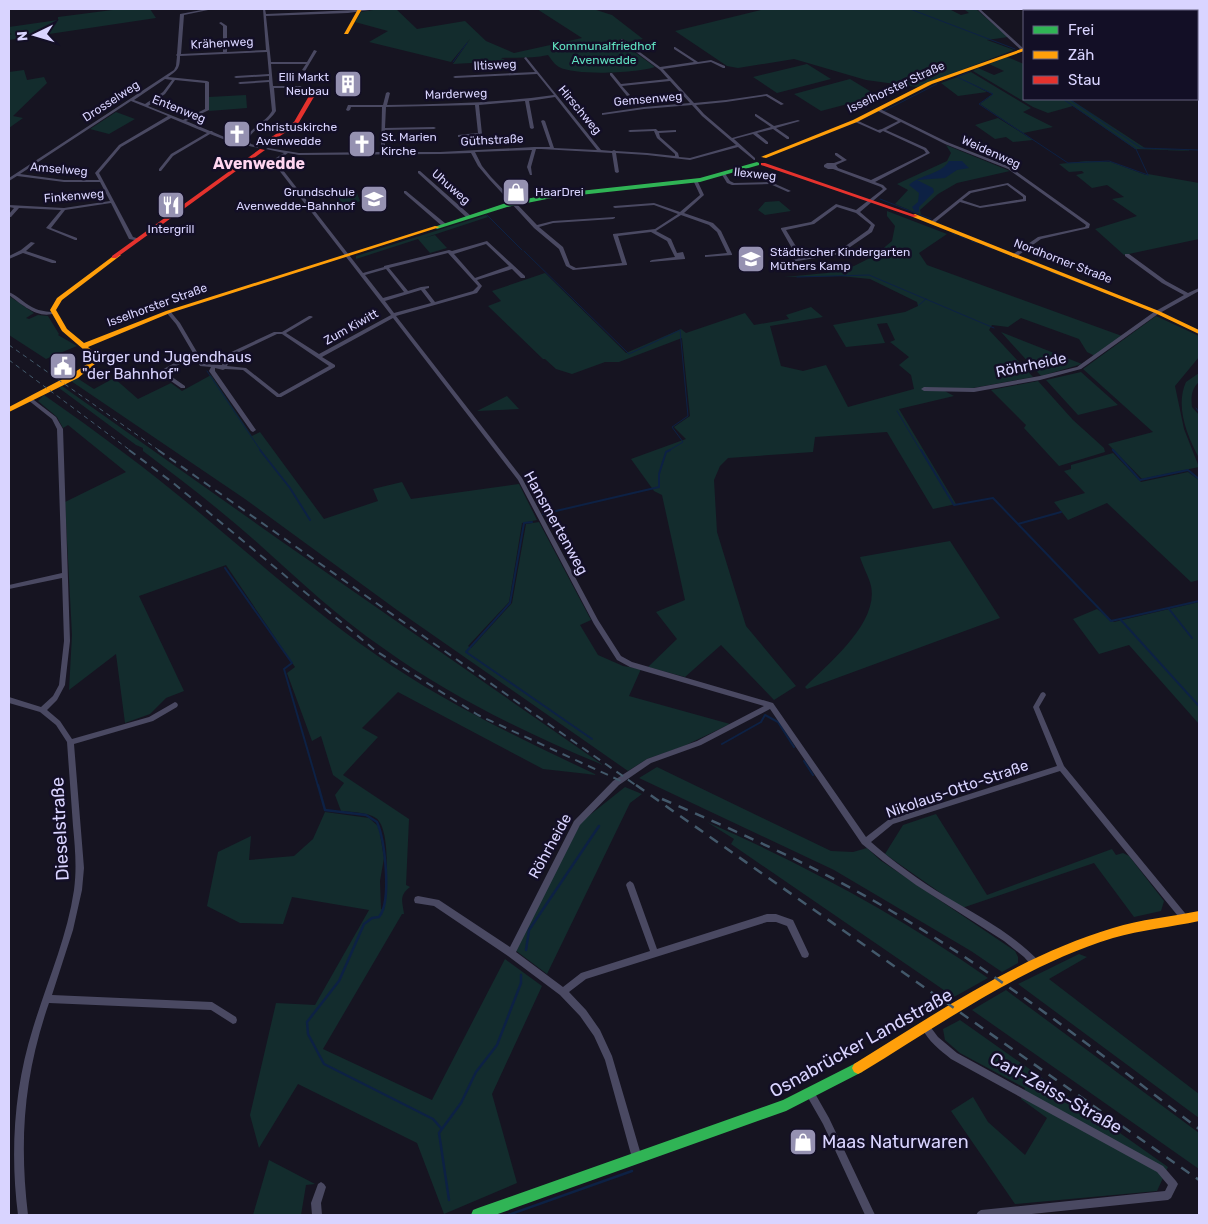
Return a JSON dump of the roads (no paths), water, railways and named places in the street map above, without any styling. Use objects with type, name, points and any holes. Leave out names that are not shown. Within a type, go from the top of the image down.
[{"type":"street","name":"Drosselweg","points":[[9,180],[165,78],[177,68],[182,14],[211,9]]},
{"type":"street","points":[[248,140],[253,131],[273,114],[264,9]]},
{"type":"street","points":[[264,15],[299,11],[375,9]]},
{"type":"street","points":[[978,9],[1023,49]]},
{"type":"street","points":[[346,33],[359,10]]},
{"type":"street","points":[[221,23],[225,26],[225,53]]},
{"type":"street","points":[[622,40],[660,68],[694,106],[737,146],[760,161]]},
{"type":"street","points":[[675,48],[698,63]]},
{"type":"street","name":"Isselhorster Straße","points":[[85,344],[168,312],[514,204],[552,196],[646,188],[696,180],[739,168],[855,121],[930,83],[1023,49]]},
{"type":"street","name":"Krähenweg","points":[[178,55],[267,51]]},
{"type":"street","points":[[304,70],[315,51]]},
{"type":"street","name":"Hirschweg","points":[[526,58],[536,73],[600,151]]},
{"type":"street","points":[[660,68],[711,61],[724,67]]},
{"type":"street","points":[[269,63],[308,63]]},
{"type":"street","name":"Iltisweg","points":[[455,77],[536,73]]},
{"type":"street","points":[[611,74],[628,95]]},
{"type":"street","points":[[236,77],[270,75]]},
{"type":"street","points":[[165,78],[207,82],[207,110],[184,121]]},
{"type":"street","points":[[145,106],[164,93],[174,79]]},
{"type":"street","points":[[620,85],[671,80]]},
{"type":"street","points":[[240,83],[270,81]]},
{"type":"street","points":[[271,87],[300,87]]},
{"type":"street","points":[[53,313],[59,299],[296,123],[315,90]]},
{"type":"street","points":[[383,153],[385,106],[388,93]]},
{"type":"street","name":"Gemsenweg","points":[[603,114],[646,108],[694,106],[767,95],[782,104]]},
{"type":"street","name":"Marderweg","points":[[348,110],[349,106],[477,104],[556,96]]},
{"type":"street","name":"Entenweg","points":[[131,100],[228,140],[248,140]]},
{"type":"street","points":[[527,100],[532,128]]},
{"type":"street","points":[[459,136],[480,134],[477,104]]},
{"type":"street","name":"Weidenweg","points":[[877,109],[946,143],[1009,168],[1063,206],[1088,227],[1040,238],[1014,256]]},
{"type":"street","points":[[756,115],[788,138]]},
{"type":"street","points":[[138,240],[132,238],[97,174],[120,146],[171,116]]},
{"type":"street","points":[[544,121],[553,149]]},
{"type":"street","points":[[731,139],[798,121]]},
{"type":"street","points":[[855,121],[890,138],[897,137]]},
{"type":"street","points":[[877,131],[901,121]]},
{"type":"street","points":[[384,129],[434,128]]},
{"type":"street","points":[[871,182],[928,153],[883,130]]},
{"type":"street","points":[[630,131],[675,131]]},
{"type":"street","points":[[160,170],[172,155],[210,132]]},
{"type":"street","points":[[657,132],[658,137],[677,154],[677,157]]},
{"type":"street","points":[[754,133],[767,143]]},
{"type":"street","name":"Güthstraße","points":[[248,140],[250,144],[284,152],[473,152],[534,148],[614,151],[695,158],[737,146]]},
{"type":"street","points":[[531,174],[529,167],[534,148]]},
{"type":"street","points":[[614,151],[617,172]]},
{"type":"street","name":"Hansmertenweg","points":[[284,152],[277,159],[277,165],[349,255],[520,479],[596,622],[619,658],[630,664],[771,705]]},
{"type":"street","points":[[473,152],[480,166],[536,227],[561,248],[568,266],[575,269],[625,264],[615,235],[653,231],[681,212],[702,195],[696,180]]},
{"type":"street","points":[[836,154],[845,160],[835,166],[885,189],[857,212]]},
{"type":"street","name":"Nordhorner Straße","points":[[760,161],[780,170],[916,217],[1157,312],[1199,332]]},
{"type":"street","name":"Uhuweg","points":[[418,172],[470,217]]},
{"type":"street","name":"Ilexweg","points":[[723,173],[728,182],[733,184],[771,183],[789,191]]},
{"type":"street","name":"Amselweg","points":[[16,175],[64,181],[100,181]]},
{"type":"street","points":[[931,223],[970,192],[1008,184],[1025,197],[1025,200],[985,207],[960,200]]},
{"type":"street","points":[[405,192],[444,225]]},
{"type":"street","name":"Finkenweg","points":[[9,206],[64,209],[112,202]]},
{"type":"street","points":[[615,207],[654,204],[711,224],[719,231],[730,254],[707,256]]},
{"type":"street","points":[[775,264],[838,253],[870,231],[873,226],[871,222],[857,212],[836,205],[812,223],[783,229],[801,259]]},
{"type":"street","points":[[9,216],[17,207]]},
{"type":"street","points":[[64,209],[48,228],[75,239]]},
{"type":"street","points":[[536,227],[553,222],[613,218]]},
{"type":"street","points":[[652,261],[677,256],[668,240],[653,231]]},
{"type":"street","points":[[363,274],[442,251],[452,253],[488,242],[523,277]]},
{"type":"street","points":[[9,258],[33,243]]},
{"type":"street","points":[[23,251],[54,262]]},
{"type":"street","points":[[452,253],[475,279],[512,267]]},
{"type":"street","points":[[1127,255],[1164,282],[1187,295]]},
{"type":"street","points":[[386,267],[407,293]]},
{"type":"street","name":"Zum Kiwitt","points":[[318,356],[394,315],[475,292],[480,286],[475,279]]},
{"type":"street","points":[[382,300],[424,288],[434,303]]},
{"type":"street","name":"Röhrheide","points":[[924,389],[974,390],[1040,378],[1079,368],[1157,312],[1199,289]]},
{"type":"street","points":[[9,293],[36,312],[43,314],[53,313]]},
{"type":"street","points":[[168,312],[178,323],[202,365],[224,368]]},
{"type":"street","points":[[9,410],[88,368],[94,357],[85,344],[75,339],[53,313]]},
{"type":"street","name":"Zum Kiwitt","points":[[283,332],[333,366],[279,396],[244,369],[224,368],[229,356],[276,333],[283,332],[311,317]]},
{"type":"street","points":[[183,387],[161,372],[195,354]]},
{"type":"street","points":[[213,368],[212,371],[253,430]]},
{"type":"street","points":[[30,399],[54,418],[60,429],[66,575],[67,641],[62,682],[55,698],[42,710]]},
{"type":"street","points":[[9,588],[66,575]]},
{"type":"street","points":[[1043,695],[1036,707],[1061,768],[1185,918]]},
{"type":"street","name":"Dieselstraße","points":[[9,700],[42,710],[58,722],[70,742],[80,868],[79,888],[70,932],[29,1057],[21,1096],[18,1150],[23,1215]]},
{"type":"street","points":[[70,742],[151,719],[175,705]]},
{"type":"street","points":[[771,705],[865,842],[885,859],[934,894],[998,933],[1036,964]]},
{"type":"street","name":"Röhrheide","points":[[511,953],[577,824],[590,807],[616,783],[649,761],[699,743],[771,705]]},
{"type":"street","name":"Nikolaus-Otto-Straße","points":[[865,842],[891,822],[1061,768]]},
{"type":"street","points":[[630,885],[655,953]]},
{"type":"street","points":[[418,900],[436,903],[511,953],[563,992],[583,1013],[597,1034],[609,1059],[638,1160]]},
{"type":"street","name":"Osnabrücker Landstraße","points":[[478,1215],[750,1120],[810,1094],[1036,964],[1062,952],[1114,933],[1199,916]]},
{"type":"street","points":[[563,992],[584,976],[767,918],[776,918],[790,923],[805,954]]},
{"type":"street","points":[[47,999],[212,1006],[233,1020]]},
{"type":"street","name":"Carl-Zeiss-Straße","points":[[926,1028],[935,1040],[954,1056],[1160,1169],[1172,1184],[1168,1195],[981,1215]]},
{"type":"street","points":[[810,1094],[826,1121],[870,1215]]},
{"type":"street","points":[[317,1215],[316,1203],[321,1187]]},
{"type":"water","points":[[949,161],[962,161],[969,168],[957,170],[945,178],[917,180],[933,188],[934,192],[919,207],[919,212],[915,212],[912,207],[918,202],[919,193],[909,185],[914,181],[941,169]]},
{"type":"waterway","points":[[910,9],[1015,49]]},
{"type":"waterway","points":[[453,62],[467,43]]},
{"type":"waterway","points":[[969,72],[957,77],[993,94],[979,104],[1068,163],[1109,161],[1148,175],[1136,149],[1064,100]]},
{"type":"waterway","points":[[884,111],[937,84]]},
{"type":"waterway","points":[[1070,100],[1141,148],[1199,150]]},
{"type":"waterway","points":[[880,199],[931,219]]},
{"type":"waterway","points":[[487,215],[522,250]]},
{"type":"waterway","points":[[952,233],[956,235]]},
{"type":"waterway","points":[[960,236],[966,239]]},
{"type":"waterway","points":[[971,241],[977,243]]},
{"type":"waterway","points":[[985,246],[993,249]]},
{"type":"waterway","points":[[524,251],[629,354],[680,330],[688,416],[672,427],[683,442],[668,451]]},
{"type":"waterway","points":[[1021,260],[1028,263]]},
{"type":"waterway","points":[[1033,265],[1045,269]]},
{"type":"waterway","points":[[1051,272],[1064,277]]},
{"type":"waterway","points":[[797,277],[869,275],[926,299]]},
{"type":"waterway","points":[[1069,279],[1085,285]]},
{"type":"waterway","points":[[919,305],[926,299]]},
{"type":"waterway","points":[[926,299],[994,328]]},
{"type":"waterway","points":[[207,371],[261,451]]},
{"type":"waterway","points":[[1196,408],[1199,412]]},
{"type":"waterway","points":[[897,411],[921,451]]},
{"type":"waterway","points":[[260,450],[290,488],[310,520]]},
{"type":"waterway","points":[[921,450],[954,505],[993,498],[1111,621],[1199,601]]},
{"type":"waterway","points":[[1113,450],[1140,480],[1188,470],[1199,479]]},
{"type":"waterway","points":[[543,514],[659,487],[659,474],[668,451]]},
{"type":"waterway","points":[[1018,524],[1061,512]]},
{"type":"waterway","points":[[532,522],[524,523],[510,603],[466,652],[592,739]]},
{"type":"waterway","points":[[225,568],[292,663],[284,669],[318,786]]},
{"type":"waterway","points":[[1169,609],[1192,638]]},
{"type":"waterway","points":[[1120,619],[1199,706]]},
{"type":"waterway","points":[[722,744],[761,722],[765,715],[778,722],[794,747]]},
{"type":"waterway","points":[[804,761],[813,775]]},
{"type":"waterway","points":[[318,785],[325,810],[366,815],[377,822],[385,856],[386,885],[383,909],[379,917],[372,918],[364,924],[339,981],[307,1022],[308,1034],[324,1064],[433,1119],[441,1128]]},
{"type":"waterway","points":[[526,950],[529,930],[599,826]]},
{"type":"waterway","points":[[449,1200],[439,1133],[461,1103],[476,1072],[497,1045],[521,983],[521,975]]},
{"type":"waterway","points":[[508,1215],[632,1171]]},
{"type":"railway","points":[[9,345],[160,451]]},
{"type":"railway","points":[[9,360],[131,451]]},
{"type":"railway","points":[[129,450],[172,482],[376,651],[478,715],[621,781]]},
{"type":"railway","points":[[158,450],[637,786]]},
{"type":"railway","points":[[636,785],[1199,1180]]},
{"type":"railway","points":[[662,799],[808,866],[893,912],[1011,989],[1125,1072],[1199,1129]]},
{"type":"place","name":"Elli Markt Neubau","points":[[348,84]]},
{"type":"place","name":"Christuskirche Avenwedde","points":[[237,134]]},
{"type":"place","name":"St. Marien Kirche","points":[[362,144]]},
{"type":"place","name":"HaarDrei","points":[[516,192]]},
{"type":"place","name":"Grundschule Avenwedde-Bahnhof","points":[[374,199]]},
{"type":"place","name":"Intergrill","points":[[171,205]]},
{"type":"place","name":"Städtischer Kindergarten Müthers Kamp","points":[[751,259]]},
{"type":"place","name":"Bürger und Jugendhaus \"der Bahnhof\"","points":[[63,366]]},
{"type":"place","name":"Maas Naturwaren","points":[[803,1142]]},
{"type":"district","name":"Avenwedde","points":[[259,163]]},
{"type":"park label","name":"Kommunalfriedhof Avenwedde","points":[[604,53]]}]
